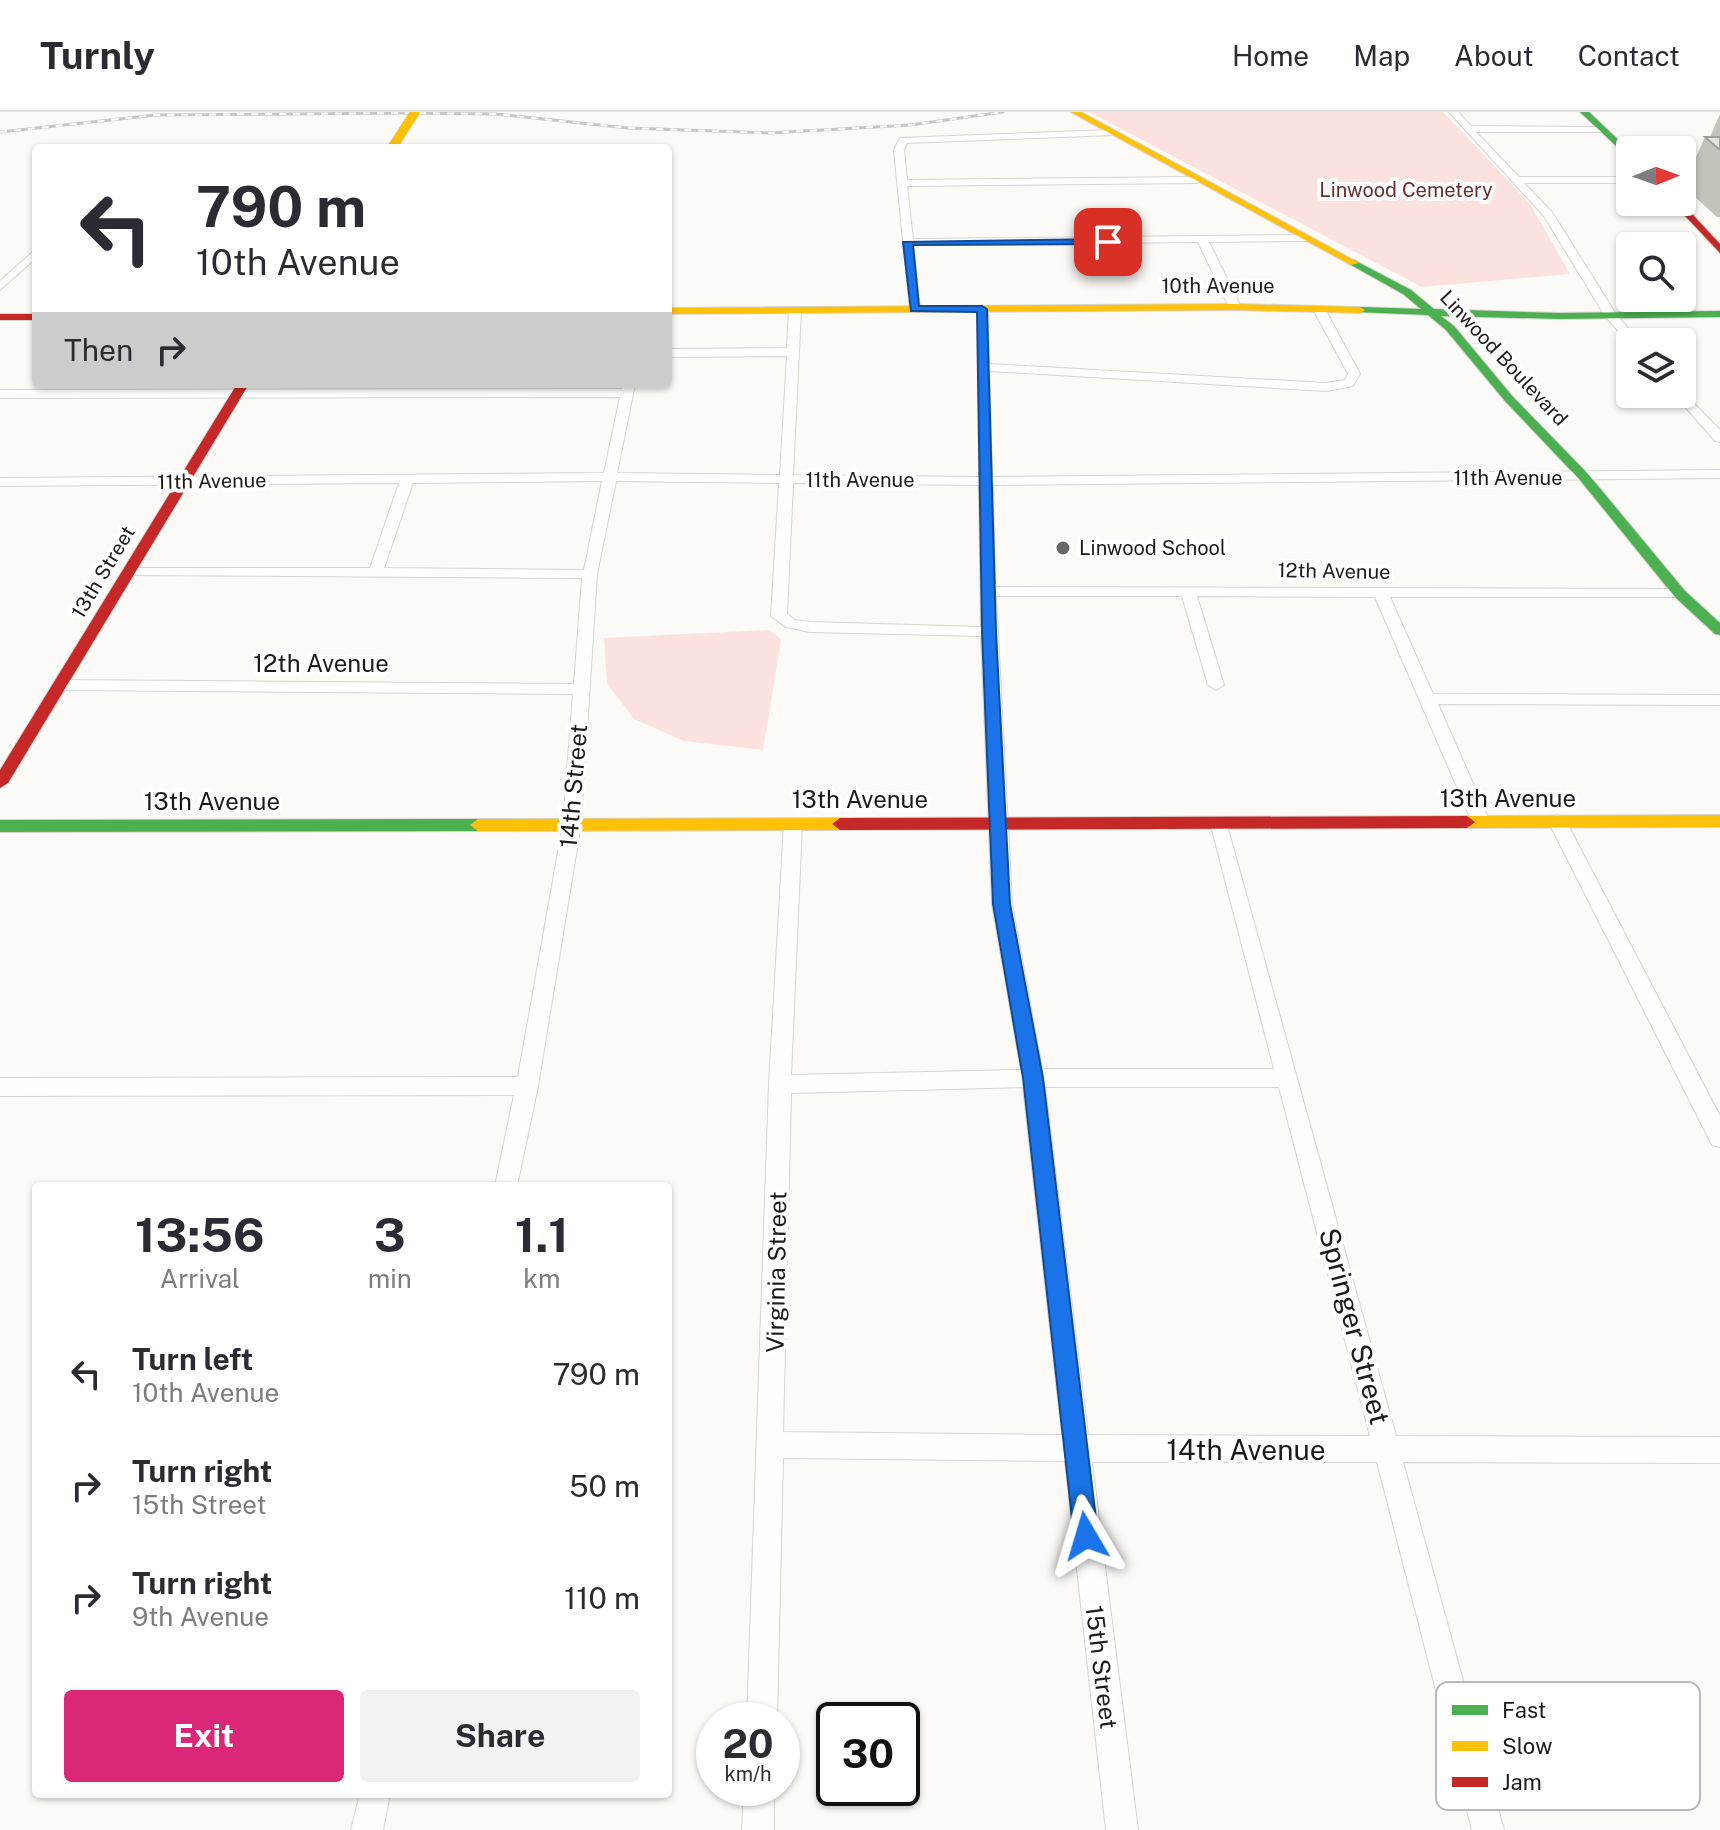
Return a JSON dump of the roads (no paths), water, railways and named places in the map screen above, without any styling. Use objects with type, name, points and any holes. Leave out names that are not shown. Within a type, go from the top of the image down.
[{"type":"street","points":[[395,144],[415,112]]},
{"type":"street","name":"Linwood Boulevard","points":[[1075,112],[1407,292],[1435,312],[1509,399],[1584,477],[1680,594],[1713,618],[1720,631]]},
{"type":"street","points":[[1453,112],[1548,214],[1611,316],[1622,328]]},
{"type":"street","points":[[1584,112],[1616,142]]},
{"type":"street","points":[[1469,129],[1602,129]]},
{"type":"street","points":[[914,309],[899,150],[903,140],[919,137],[1110,133]]},
{"type":"street","points":[[902,183],[1197,180]]},
{"type":"street","points":[[1516,180],[1616,180]]},
{"type":"street","points":[[1689,216],[1720,250]]},
{"type":"street","points":[[908,242],[1306,238]]},
{"type":"street","points":[[1203,241],[1235,307]]},
{"type":"street","points":[[0,287],[32,256]]},
{"type":"street","name":"10th Avenue","points":[[672,311],[1235,307],[1611,316],[1720,314]]},
{"type":"street","name":"15th Street","points":[[982,309],[995,823],[1002,904],[1033,1078],[1122,1830]]},
{"type":"street","points":[[982,367],[1304,386],[1349,383],[1354,374],[1319,309]]},
{"type":"street","points":[[795,310],[779,606],[783,620],[810,627],[989,632]]},
{"type":"street","points":[[0,317],[32,317]]},
{"type":"street","points":[[672,353],[792,352]]},
{"type":"street","points":[[0,394],[628,388]]},
{"type":"street","name":"14th Street","points":[[507,1182],[527,1086],[572,824],[590,574],[628,388]]},
{"type":"street","name":"13th Street","points":[[0,783],[239,390]]},
{"type":"street","points":[[1693,408],[1720,438]]},
{"type":"street","name":"11th Avenue","points":[[0,482],[610,477],[985,481],[1720,474]]},
{"type":"street","points":[[375,574],[407,479]]},
{"type":"street","points":[[129,571],[590,574]]},
{"type":"street","name":"12th Avenue","points":[[988,591],[1680,594]]},
{"type":"street","points":[[1188,591],[1216,685]]},
{"type":"street","points":[[1381,593],[1481,822]]},
{"type":"street","name":"12th Avenue","points":[[61,685],[581,689]]},
{"type":"street","points":[[1428,699],[1720,700]]},
{"type":"street","points":[[1557,821],[1720,1138]]},
{"type":"street","name":"13th Avenue","points":[[0,826],[1720,821]]},
{"type":"street","name":"Springer Street","points":[[1219,822],[1449,1682]]},
{"type":"street","name":"Virginia Street","points":[[763,1702],[780,1084],[793,824]]},
{"type":"street","points":[[780,1084],[1033,1078],[1288,1078]]},
{"type":"street","points":[[0,1087],[527,1086]]},
{"type":"street","name":"14th Avenue","points":[[772,1445],[1720,1450]]},
{"type":"street","points":[[367,1830],[374,1798]]},
{"type":"street","points":[[758,1830],[759,1806]]},
{"type":"street","name":"Springer Street","points":[[1483,1810],[1488,1830]]},
{"type":"railway","points":[[0,132],[156,115],[405,113],[496,114],[628,128],[769,133],[910,125],[1003,112]]},
{"type":"place","name":"Linwood School","points":[[1063,548]]},
{"type":"park label","name":"Linwood Cemetery","points":[[1406,190]]}]
